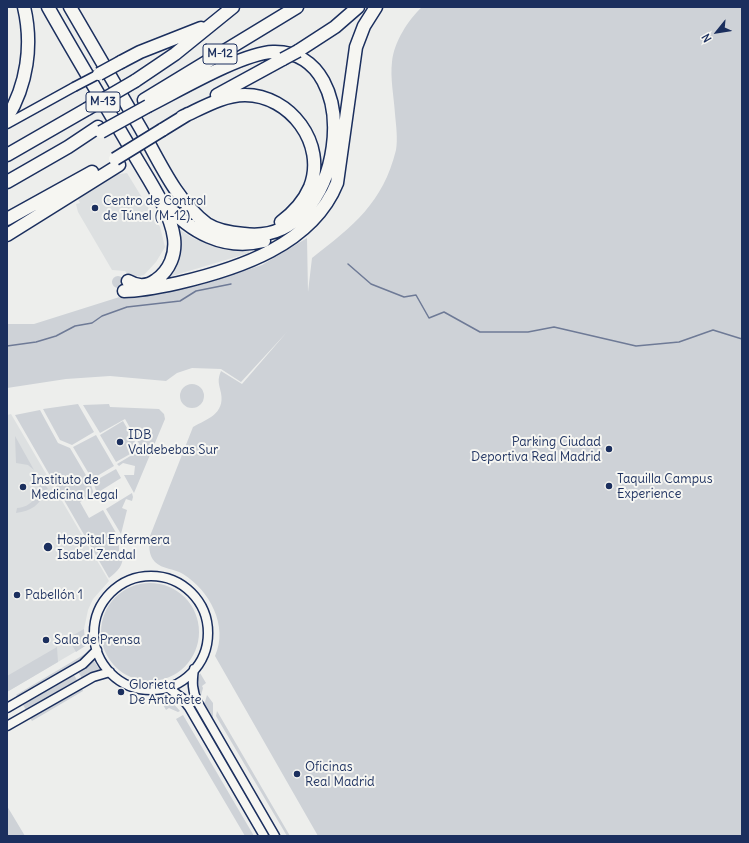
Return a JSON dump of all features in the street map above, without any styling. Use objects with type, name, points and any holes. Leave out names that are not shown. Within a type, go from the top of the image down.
[{"type":"highway","points":[[7,118],[20,91],[26,68],[28,39],[24,7]]},
{"type":"highway","name":"M-13","points":[[48,7],[156,192]]},
{"type":"highway","name":"M-13","points":[[70,7],[158,158],[185,201],[197,216],[209,225],[234,233]]},
{"type":"highway","name":"M-12","points":[[7,155],[135,81],[175,54],[233,7]]},
{"type":"highway","name":"M-12","points":[[7,182],[146,103],[297,7]]},
{"type":"highway","name":"M-12","points":[[7,219],[117,162],[163,134],[182,117],[214,97],[298,51],[335,27],[358,7]]},
{"type":"highway","points":[[156,192],[174,236],[175,247],[173,257],[166,270],[153,282],[139,286],[126,286],[150,288],[205,276],[241,264],[268,252],[304,230],[323,210],[333,193],[339,171],[356,47],[364,26],[376,7]]},
{"type":"highway","points":[[99,74],[140,52],[208,26]]},
{"type":"highway","points":[[146,103],[231,65],[267,52],[281,52],[301,58],[312,66],[324,79],[331,97],[333,130],[329,168],[319,194],[299,218],[271,233],[254,236],[234,233]]},
{"type":"highway","points":[[182,117],[216,101],[231,96],[258,96],[274,100],[286,109],[302,126],[310,141],[314,160],[310,188],[301,203],[281,222],[256,231],[234,233]]},
{"type":"highway","points":[[163,134],[234,101],[248,99],[262,101],[286,109]]},
{"type":"highway","points":[[7,235],[117,162]]},
{"type":"highway","points":[[156,192],[190,228],[219,241],[245,244],[275,238],[289,232],[301,224],[325,199],[339,171]]},
{"type":"street","points":[[7,124],[99,74]]},
{"type":"street","points":[[144,576],[163,577],[184,587],[196,598],[204,612],[208,627],[207,643],[202,658],[194,669],[182,680],[167,687],[150,690],[126,684],[110,672],[97,650],[94,636],[96,620],[106,597],[117,587],[133,579],[144,576]]},
{"type":"street","points":[[7,708],[83,664],[97,650]]},
{"type":"street","points":[[194,669],[192,682],[193,693],[275,836]]},
{"type":"street","points":[[7,726],[92,677],[110,672]]},
{"type":"street","points":[[167,687],[182,698],[189,707],[264,836]]},
{"type":"shaded area","points":[[422,7],[742,7],[742,836],[318,836],[215,656],[219,645],[220,633],[218,621],[208,599],[201,589],[183,574],[161,566],[155,562],[151,556],[149,543],[150,536],[193,427],[214,415],[218,411],[222,400],[219,384],[221,371],[242,384],[287,332],[241,382],[221,369],[192,368],[177,373],[166,381],[110,376],[66,379],[7,388],[7,324],[34,324],[129,294],[175,290],[204,284],[262,265],[307,238],[308,292],[312,258],[341,235],[364,212],[375,199],[390,169],[396,150],[397,141],[391,74],[393,54],[402,32]]},
{"type":"shaded area","points":[[127,173],[160,227],[165,247],[156,262],[144,275],[136,277],[131,277],[125,271],[112,270],[78,212],[76,204],[80,203],[77,197],[113,175]]},
{"type":"shaded area","points":[[177,228],[193,238],[215,247],[226,250],[249,251],[249,253],[172,276],[170,273]]},
{"type":"shaded area","points":[[120,276],[123,277],[123,287],[116,288],[113,287],[112,280],[113,277]]},
{"type":"shaded area","points":[[192,384],[200,388],[204,396],[200,404],[192,408],[184,404],[180,396],[184,388]]},
{"type":"shaded area","points":[[78,404],[94,432],[72,445],[60,440],[43,409]]},
{"type":"shaded area","points":[[109,404],[110,407],[159,409],[164,414],[165,419],[134,493],[124,475],[134,475],[135,466],[123,463],[119,466],[117,464],[142,449],[125,419],[100,433],[83,405]]},
{"type":"shaded area","points":[[40,410],[58,443],[70,448],[90,482],[94,494],[80,502],[89,518],[103,510],[119,538],[119,554],[123,555],[122,562],[117,571],[109,578],[15,415]]},
{"type":"shaded area","name":"Hospital Enfermera Isabel Zendal","points":[[11,414],[109,581],[93,599],[88,610],[84,629],[85,646],[7,692],[7,415]]},
{"type":"shaded area","name":"IDB Valdebebas Sur","points":[[123,421],[139,449],[116,462],[100,435]]},
{"type":"shaded area","points":[[96,435],[114,466],[92,479],[73,447]]},
{"type":"shaded area","points":[[15,436],[34,470],[28,465],[16,463]]},
{"type":"shaded area","points":[[116,469],[121,478],[97,493],[93,482]]},
{"type":"shaded area","points":[[40,483],[44,483],[48,489],[45,490],[41,500],[31,509],[16,513],[17,508],[26,506],[36,497]]},
{"type":"shaded area","points":[[132,493],[132,501],[126,499],[122,508],[127,510],[121,534],[106,509]]},
{"type":"shaded area","name":"Glorieta De Antoñete","points":[[150,583],[169,587],[185,597],[195,613],[199,632],[195,651],[185,667],[169,677],[150,681],[131,677],[115,667],[105,651],[101,632],[105,613],[115,597],[131,587]]},
{"type":"shaded area","points":[[84,629],[85,646],[76,652],[68,638]]},
{"type":"shaded area","points":[[57,647],[58,662],[7,692],[7,676]]},
{"type":"shaded area","points":[[90,651],[85,658],[18,697],[16,695]]},
{"type":"shaded area","points":[[94,661],[100,670],[82,678],[78,672]]},
{"type":"shaded area","points":[[200,673],[206,683],[202,686],[203,688],[200,699],[196,686]]},
{"type":"shaded area","points":[[74,675],[77,680],[26,710],[23,705]]},
{"type":"shaded area","points":[[82,688],[83,691],[32,721],[30,718]]},
{"type":"shaded area","points":[[207,695],[213,703],[213,721],[203,703],[205,702]]},
{"type":"shaded area","points":[[158,696],[171,701],[180,711],[178,712],[169,708],[166,710]]},
{"type":"shaded area","points":[[217,711],[290,836],[287,836],[216,716]]},
{"type":"shaded area","points":[[183,715],[254,836],[245,836],[176,719]]},
{"type":"shaded area","points":[[7,806],[25,836],[7,836]]},
{"type":"waterway","points":[[348,264],[371,284],[404,297],[416,295],[429,318],[444,312],[480,332],[528,332],[554,327],[636,346],[679,342],[713,330],[742,339]]},
{"type":"waterway","points":[[7,346],[36,342],[56,336],[75,326],[92,323],[102,316],[127,307],[180,301],[196,291],[231,284]]},
{"type":"place","name":"Centro de Control de Túnel (M-12).","points":[[95,208]]},
{"type":"place","name":"IDB Valdebebas Sur","points":[[120,442]]},
{"type":"place","name":"Parking Ciudad Deportiva Real Madrid","points":[[609,449]]},
{"type":"place","name":"Taquilla Campus Experience","points":[[609,486]]},
{"type":"place","name":"Instituto de Medicina Legal","points":[[23,487]]},
{"type":"place","name":"Hospital Enfermera Isabel Zendal","points":[[48,547]]},
{"type":"place","name":"Pabellón 1","points":[[17,595]]},
{"type":"place","name":"Sala de Prensa","points":[[46,640]]},
{"type":"place","name":"Glorieta De Antoñete","points":[[121,692]]},
{"type":"place","name":"Oficinas Real Madrid","points":[[297,774]]}]
